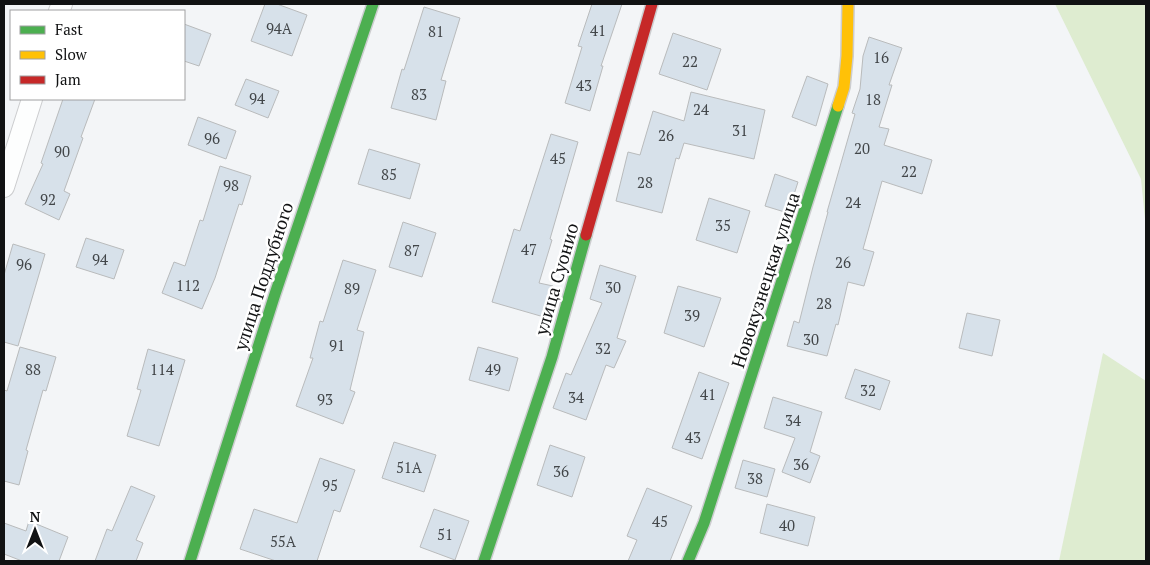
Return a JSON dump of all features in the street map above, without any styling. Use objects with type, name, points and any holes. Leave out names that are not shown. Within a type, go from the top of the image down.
[{"type":"street","name":"улица Поддубного","points":[[190,561],[275,294],[373,4]]},
{"type":"street","name":"улица Суонио","points":[[484,561],[552,357],[652,4]]},
{"type":"street","name":"Новокузнецкая улица","points":[[688,561],[707,514],[844,87],[847,56],[848,4]]},
{"type":"street","points":[[4,187],[32,100]]},
{"type":"green space","points":[[1055,4],[1146,4],[1146,229],[1141,179]]},
{"type":"green space","points":[[1103,353],[1146,381],[1146,561],[1059,561]]},
{"type":"building","points":[[265,4],[277,4],[307,15],[292,56],[251,41]]},
{"type":"building","points":[[592,4],[622,4],[601,66],[603,66],[590,111],[565,103],[582,47],[578,46]]},
{"type":"building","points":[[424,7],[460,18],[441,80],[446,81],[436,120],[391,108],[402,69],[404,70]]},
{"type":"building","points":[[185,24],[211,34],[199,66],[185,61]]},
{"type":"building","points":[[673,33],[721,49],[707,90],[659,74]]},
{"type":"building","points":[[869,37],[902,48],[889,85],[892,85],[879,127],[889,129],[884,145],[932,160],[922,194],[882,181],[863,249],[874,252],[864,286],[848,282],[838,325],[836,324],[827,356],[787,346],[794,321],[799,323],[827,212],[855,114],[852,113],[860,89],[863,56]]},
{"type":"building","points":[[807,76],[828,84],[816,126],[792,117]]},
{"type":"building","points":[[246,79],[279,91],[268,118],[235,105]]},
{"type":"building","points":[[691,92],[765,110],[754,159],[684,143],[679,159],[676,158],[662,213],[616,201],[628,152],[640,155],[653,111],[684,121]]},
{"type":"building","points":[[63,100],[95,100],[64,191],[70,194],[59,220],[25,204],[43,164],[41,163]]},
{"type":"building","points":[[198,117],[236,131],[226,159],[188,145]]},
{"type":"building","points":[[551,134],[578,142],[539,283],[553,286],[544,317],[492,302],[514,229],[520,231]]},
{"type":"building","points":[[369,149],[420,164],[410,199],[358,184]]},
{"type":"building","points":[[220,166],[251,176],[242,205],[239,204],[215,278],[202,309],[162,293],[174,262],[185,266],[200,220],[203,221]]},
{"type":"building","points":[[775,174],[798,182],[788,213],[765,206]]},
{"type":"building","points":[[709,198],[750,211],[737,253],[696,240]]},
{"type":"building","points":[[403,222],[436,233],[422,277],[389,267]]},
{"type":"building","points":[[86,238],[124,250],[114,279],[76,267]]},
{"type":"building","points":[[13,244],[45,254],[18,346],[4,342],[4,275]]},
{"type":"building","points":[[343,260],[376,270],[357,330],[364,332],[350,390],[355,392],[343,424],[296,406],[313,358],[310,358],[320,321],[323,322]]},
{"type":"building","points":[[600,265],[636,276],[617,338],[626,341],[614,368],[606,365],[586,420],[553,408],[566,373],[571,375],[602,303],[590,299]]},
{"type":"building","points":[[678,286],[721,298],[704,347],[664,333]]},
{"type":"building","points":[[967,313],[1000,320],[992,356],[959,348]]},
{"type":"building","points":[[20,347],[56,357],[46,391],[43,390],[26,450],[28,451],[19,485],[4,481],[4,390],[7,391]]},
{"type":"building","points":[[478,347],[518,358],[509,391],[469,380]]},
{"type":"building","points":[[148,349],[185,360],[159,446],[127,436],[141,390],[137,389]]},
{"type":"building","points":[[855,369],[890,381],[880,410],[845,398]]},
{"type":"building","points":[[699,372],[729,383],[702,459],[672,448]]},
{"type":"building","points":[[773,397],[822,412],[810,452],[820,456],[810,483],[782,472],[795,438],[764,428]]},
{"type":"building","points":[[394,442],[436,455],[424,492],[382,478]]},
{"type":"building","points":[[550,445],[585,457],[572,497],[537,485]]},
{"type":"building","points":[[320,458],[355,470],[340,512],[334,510],[317,561],[276,561],[240,549],[254,509],[297,523]]},
{"type":"building","points":[[743,460],[775,469],[767,497],[735,488]]},
{"type":"building","points":[[131,486],[155,496],[136,540],[143,543],[136,561],[95,561],[107,529],[112,531]]},
{"type":"building","points":[[647,488],[692,506],[670,561],[628,561],[637,540],[627,536]]},
{"type":"building","points":[[767,504],[815,517],[808,546],[760,533]]},
{"type":"building","points":[[434,509],[469,521],[455,560],[420,547]]},
{"type":"building","points":[[29,521],[68,537],[59,561],[22,561],[4,554],[4,523],[26,531]]},
{"type":"traffic: fast","points":[[190,561],[275,294],[373,4]]},
{"type":"traffic: fast","points":[[688,561],[704,523],[838,106]]},
{"type":"traffic: fast","points":[[484,561],[552,357],[586,235]]},
{"type":"traffic: slow","points":[[838,106],[844,87],[847,56],[848,4]]},
{"type":"traffic: jam","points":[[586,235],[652,4]]}]
